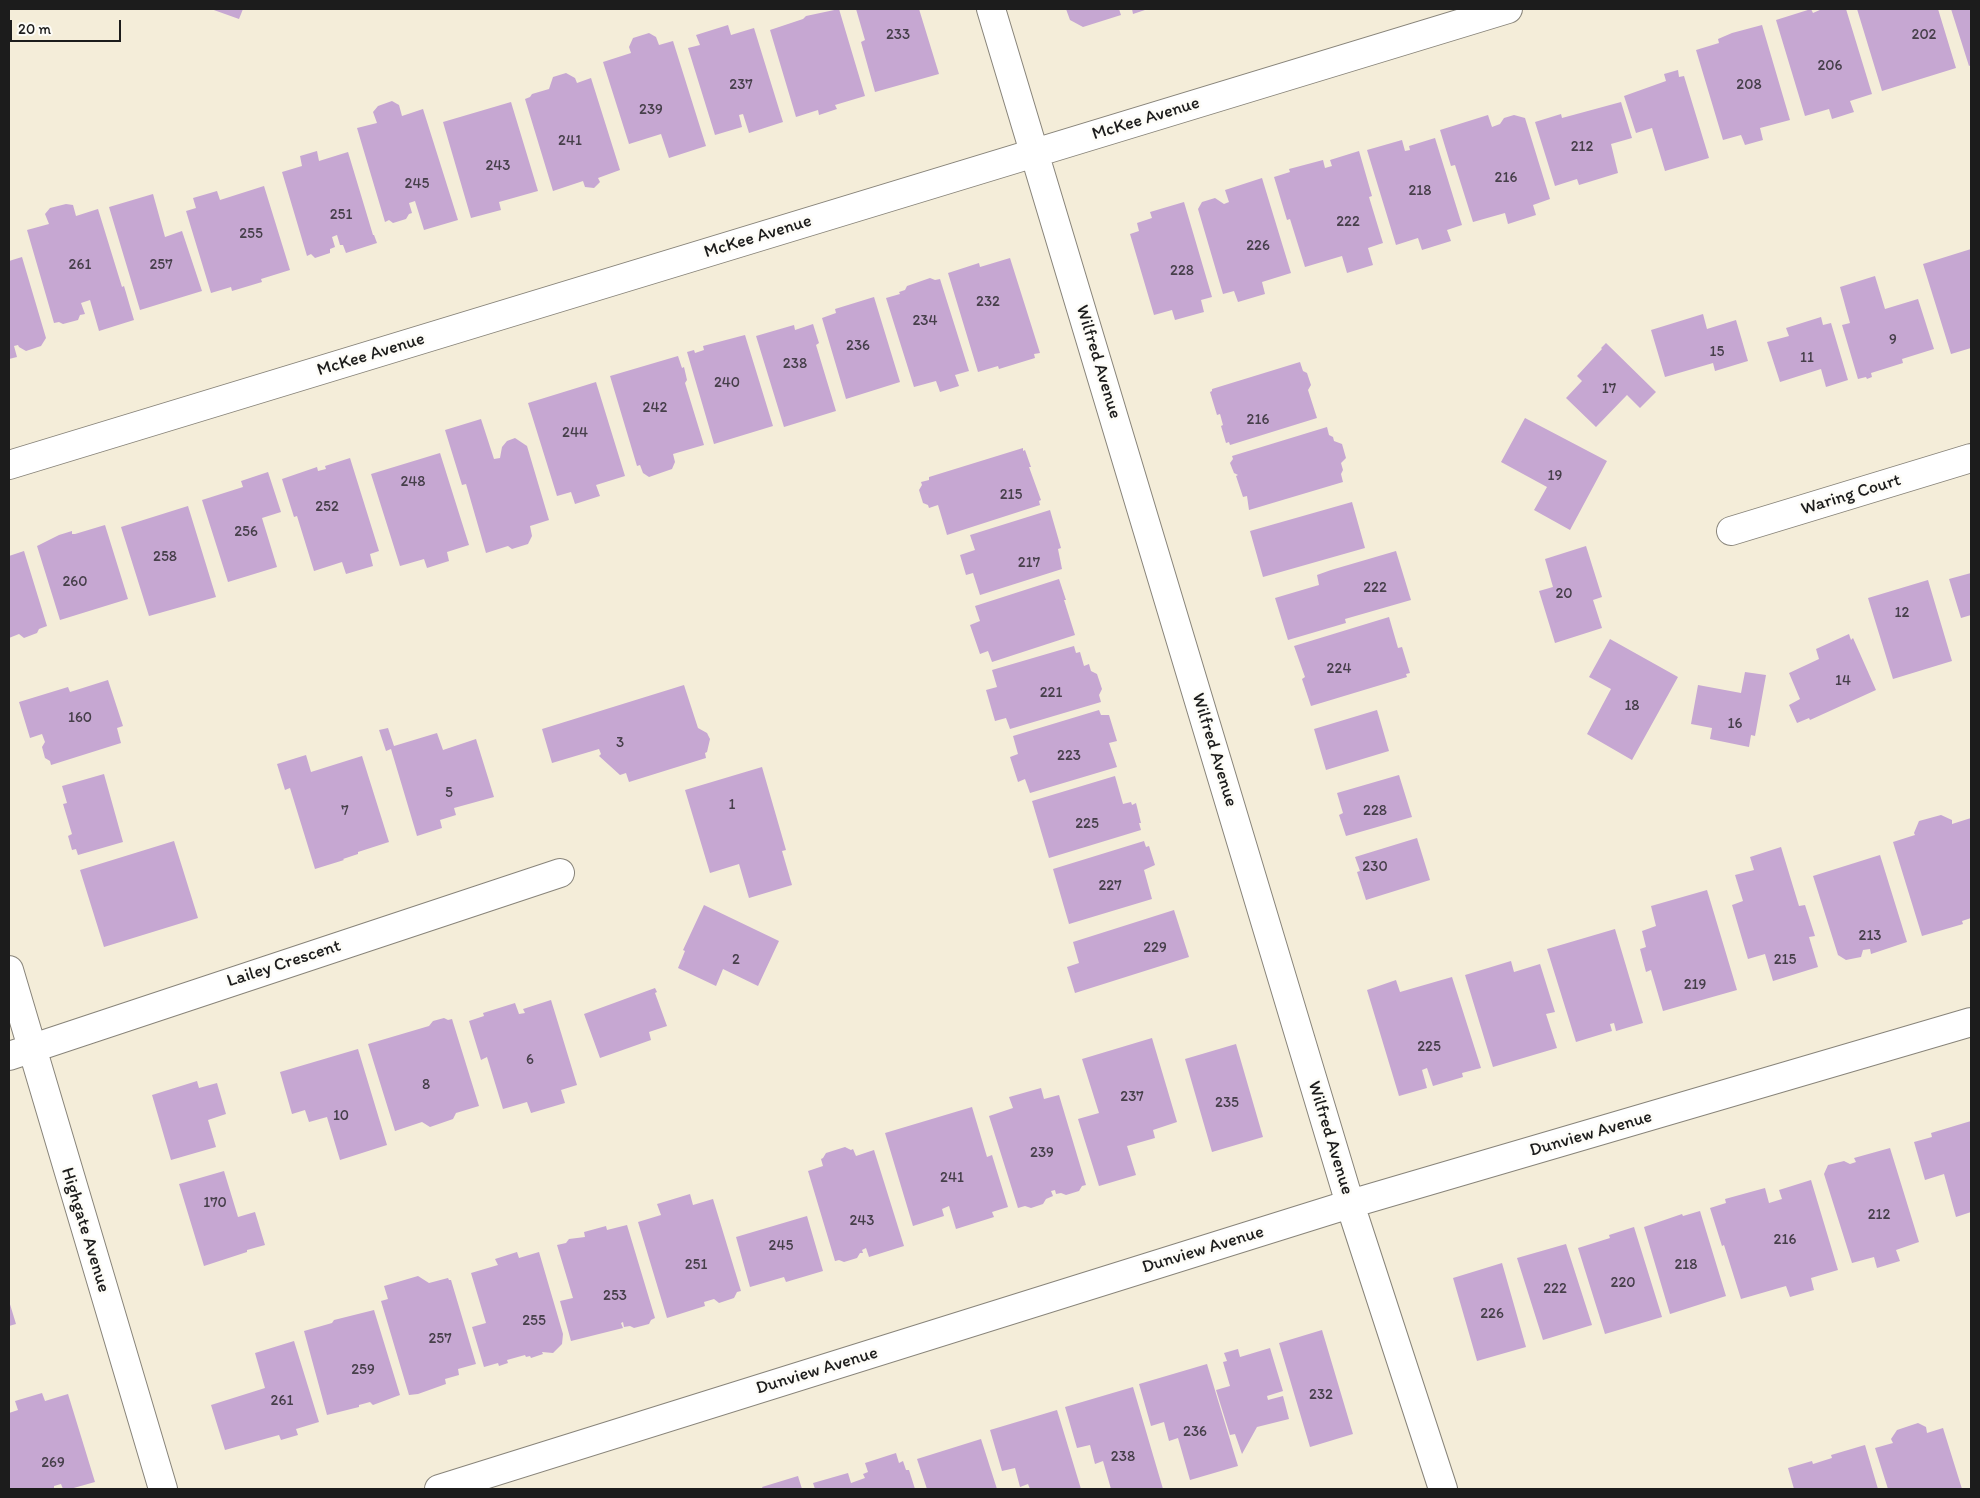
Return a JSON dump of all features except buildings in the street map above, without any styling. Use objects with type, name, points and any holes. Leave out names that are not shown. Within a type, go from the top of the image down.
[{"type":"street","name":"Wilfred Avenue","points":[[991,9],[1350,1204],[1443,1489]]},
{"type":"street","name":"McKee Avenue","points":[[9,465],[1508,9]]},
{"type":"street","name":"Waring Court","points":[[1731,531],[1971,458]]},
{"type":"street","name":"Lailey Crescent","points":[[20,1052],[560,873]]},
{"type":"street","name":"Highgate Avenue","points":[[9,970],[20,1052],[163,1489]]},
{"type":"street","name":"Dunview Avenue","points":[[439,1489],[1350,1204],[1971,1022]]}]
